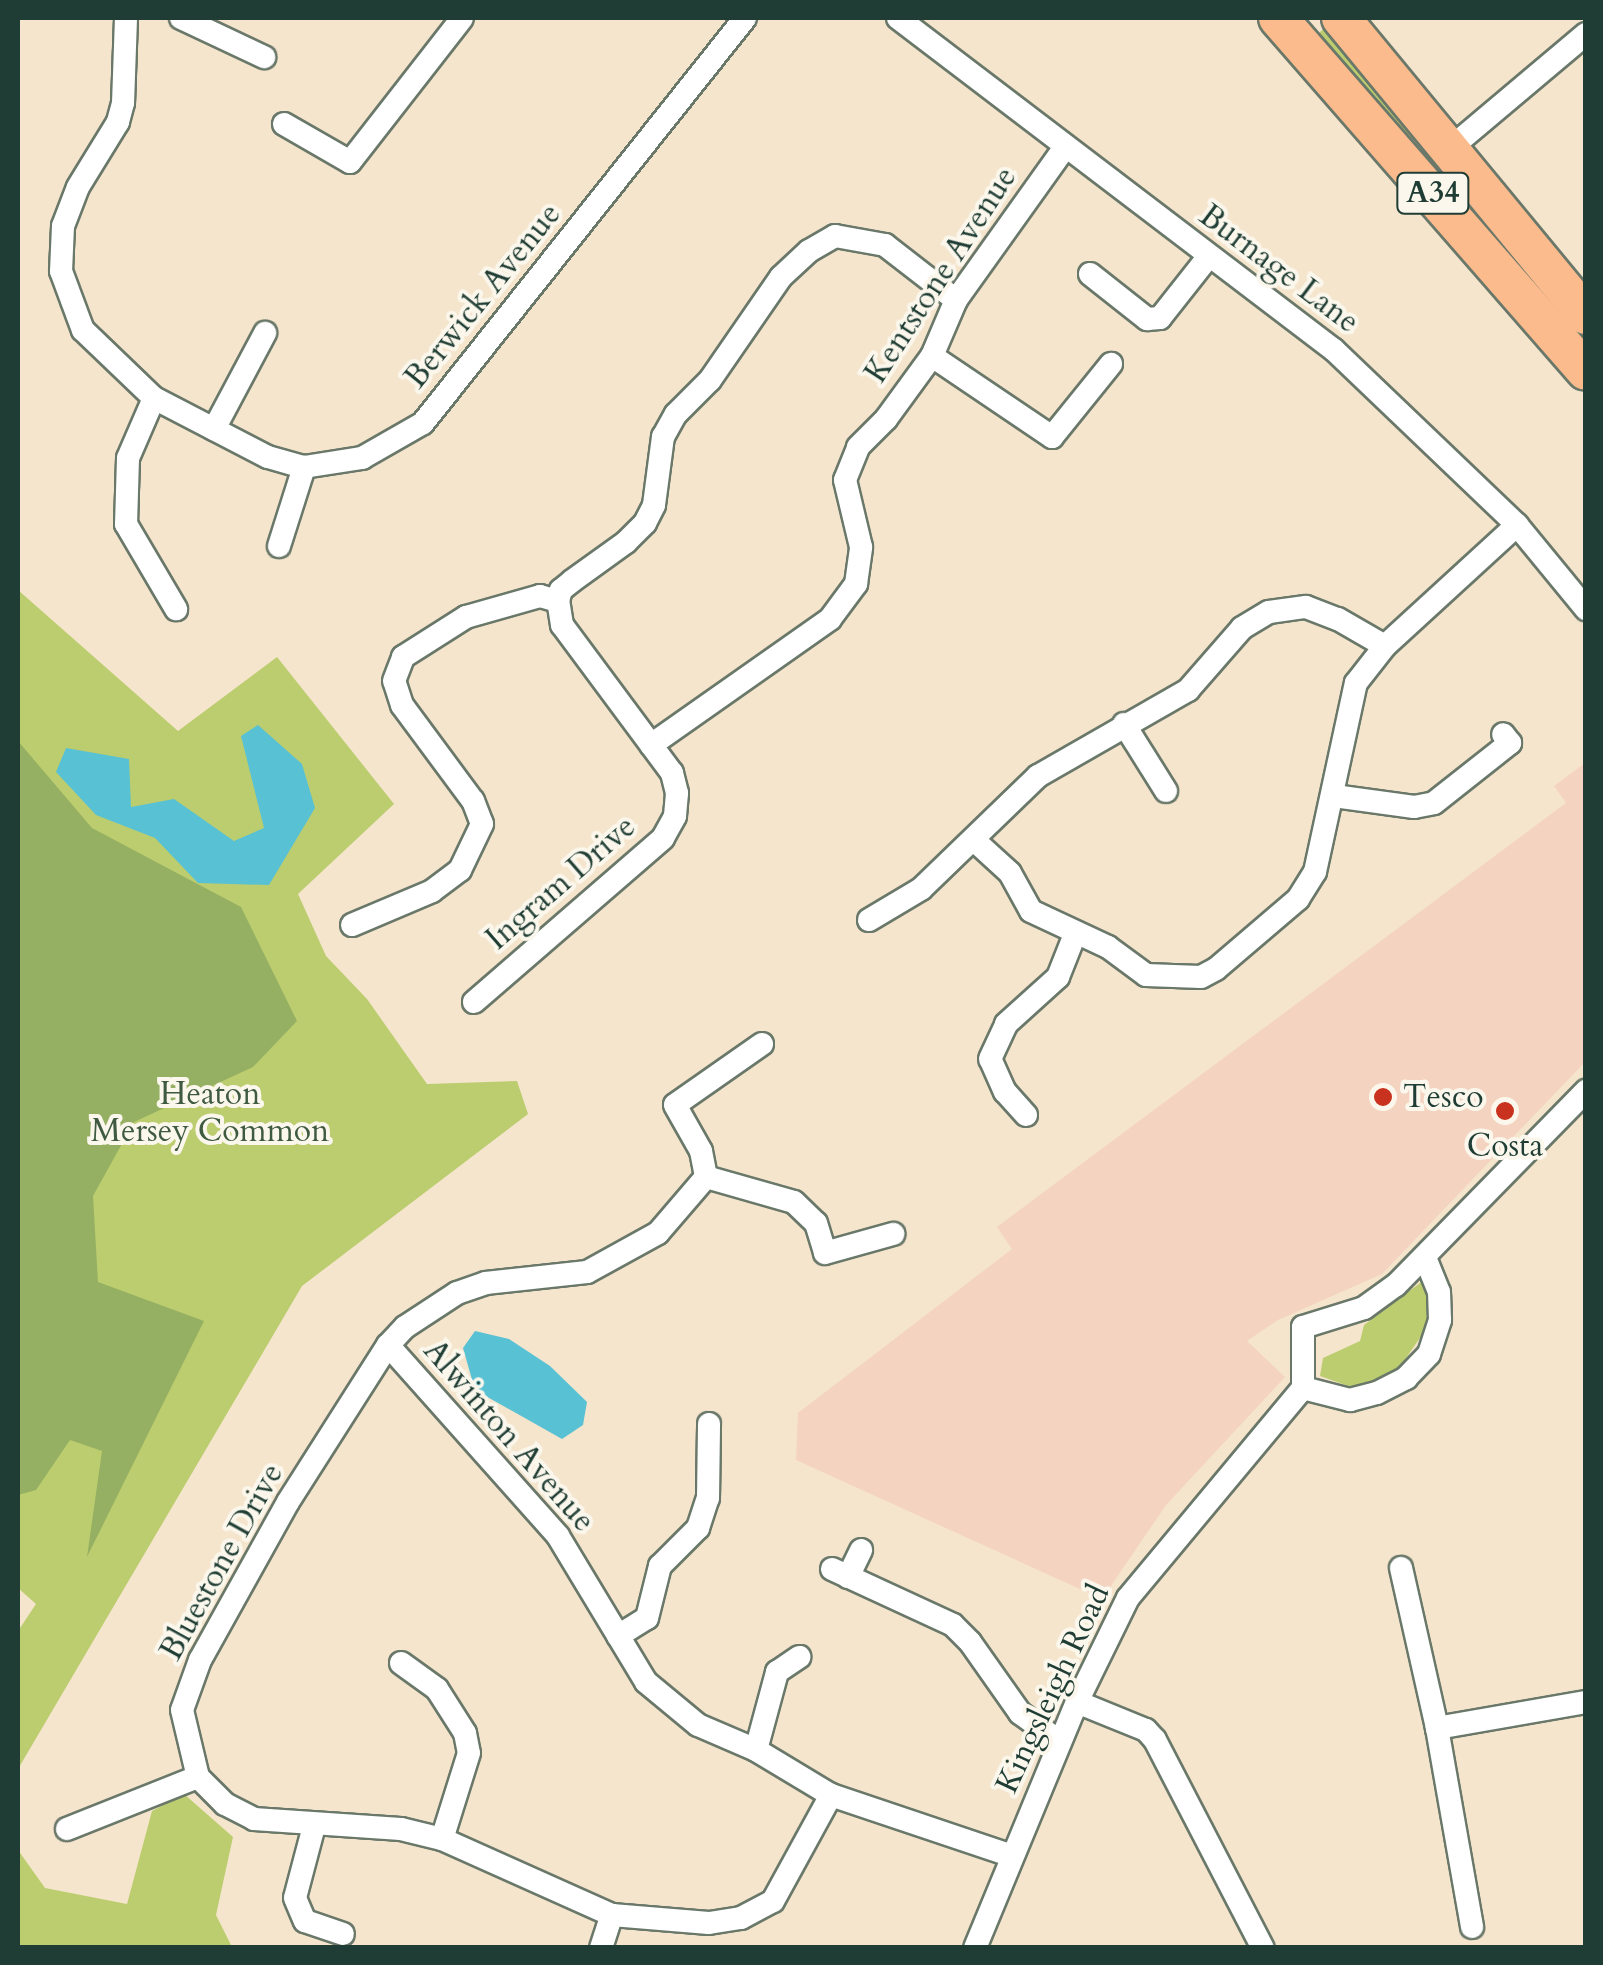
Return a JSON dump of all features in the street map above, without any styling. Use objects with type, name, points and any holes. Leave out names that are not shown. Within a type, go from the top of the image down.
[{"type":"highway","name":"A34","points":[[1278,18],[1586,372]]},
{"type":"highway","name":"A34","points":[[1341,18],[1586,315]]},
{"type":"street","name":"Berwick Avenue","points":[[126,18],[123,104],[118,122],[65,213],[60,271],[84,330],[154,398],[268,457],[304,467],[362,458],[423,422],[745,18]]},
{"type":"street","points":[[181,18],[264,58]]},
{"type":"street","points":[[284,124],[350,162],[462,18]]},
{"type":"street","name":"Burnage Lane","points":[[914,22],[1066,147],[1334,350],[1517,525],[1586,608]]},
{"type":"street","points":[[1447,151],[1586,34]]},
{"type":"street","name":"Kentstone Avenue","points":[[651,745],[830,620],[856,584],[861,546],[846,480],[858,447],[886,419],[932,356],[956,300],[1066,147]]},
{"type":"street","points":[[352,926],[432,892],[460,870],[482,824],[473,801],[402,705],[394,681],[403,657],[466,617],[540,596],[558,601],[561,590],[645,524],[654,505],[663,437],[676,414],[710,380],[782,277],[808,251],[835,236],[886,245],[956,300]]},
{"type":"street","points":[[1090,274],[1147,319],[1160,318],[1209,256]]},
{"type":"street","points":[[214,429],[265,333]]},
{"type":"street","points":[[932,356],[1052,438],[1111,364]]},
{"type":"street","points":[[154,398],[128,458],[126,524],[176,609]]},
{"type":"street","points":[[278,546],[304,467]]},
{"type":"street","points":[[975,841],[1010,873],[1016,892],[1031,911],[1108,947],[1146,975],[1202,976],[1298,900],[1315,872],[1356,683],[1385,646],[1517,525]]},
{"type":"street","name":"Ingram Drive","points":[[474,1002],[663,838],[675,816],[678,793],[672,772],[562,625],[558,601]]},
{"type":"street","points":[[869,920],[921,889],[1038,776],[1188,690],[1242,628],[1269,612],[1306,607],[1338,618],[1385,646]]},
{"type":"street","points":[[1124,724],[1166,791]]},
{"type":"street","points":[[1334,796],[1414,807],[1434,802],[1510,743],[1503,734]]},
{"type":"street","points":[[1026,1115],[1006,1092],[990,1059],[1006,1024],[1058,978],[1075,934]]},
{"type":"street","points":[[762,1044],[674,1106],[701,1151],[706,1178],[794,1202],[816,1223],[825,1253],[893,1234]]},
{"type":"street","points":[[1425,1257],[1439,1292],[1440,1320],[1429,1354],[1406,1378],[1350,1400],[1302,1388],[1303,1328],[1364,1308],[1425,1257],[1586,1091]]},
{"type":"street","name":"Bluestone Drive","points":[[198,1778],[182,1710],[200,1660],[288,1502],[388,1345],[405,1327],[457,1293],[486,1283],[587,1272],[614,1260],[658,1233],[706,1178]]},
{"type":"street","name":"Alwinton Avenue","points":[[388,1345],[558,1536],[646,1682],[657,1692],[698,1725],[756,1750],[831,1795],[1012,1856]]},
{"type":"street","name":"Kingsleigh Road","points":[[974,1948],[1077,1702],[1128,1598],[1302,1388]]},
{"type":"street","points":[[618,1636],[647,1618],[660,1566],[698,1528],[708,1498],[708,1424]]},
{"type":"street","points":[[861,1550],[840,1573],[953,1626],[970,1642],[1020,1713],[1060,1742]]},
{"type":"street","points":[[1401,1568],[1436,1728],[1472,1927]]},
{"type":"street","points":[[756,1750],[777,1672],[799,1658]]},
{"type":"street","points":[[401,1664],[437,1689],[465,1733],[469,1753],[442,1840]]},
{"type":"street","points":[[1077,1702],[1146,1730],[1155,1740],[1263,1948]]},
{"type":"street","points":[[1436,1728],[1586,1702]]},
{"type":"street","points":[[68,1830],[198,1778],[225,1804],[254,1819],[314,1826],[401,1828],[442,1840],[612,1916],[709,1922],[741,1918],[773,1901],[831,1795]]},
{"type":"street","points":[[314,1826],[294,1898],[305,1921],[343,1934]]},
{"type":"street","points":[[601,1948],[612,1916]]},
{"type":"shaded area","points":[[1585,763],[1585,1062],[1382,1274],[1278,1320],[1247,1341],[1285,1377],[1166,1505],[1102,1599],[796,1460],[798,1413],[1012,1249],[997,1227],[1566,803],[1554,786]]},
{"type":"green space","points":[[1326,27],[1417,136],[1407,144],[1316,35]]},
{"type":"green space","name":"Heaton Mersey Common","points":[[18,590],[178,731],[277,657],[394,804],[298,894],[326,956],[367,999],[427,1084],[517,1081],[528,1114],[302,1286],[18,1769],[18,1631],[36,1604],[18,1588]]},
{"type":"green space","points":[[18,741],[92,828],[241,907],[297,1021],[253,1067],[134,1122],[93,1196],[98,1282],[204,1321],[87,1557],[102,1451],[70,1440],[36,1490],[18,1495]]},
{"type":"green space","points":[[1424,1280],[1431,1300],[1429,1325],[1397,1371],[1377,1382],[1351,1387],[1320,1376],[1323,1358],[1360,1341],[1364,1325]]},
{"type":"green space","points":[[184,1794],[233,1837],[216,1915],[232,1947],[18,1947],[18,1850],[45,1888],[127,1904],[152,1811]]},
{"type":"water","points":[[258,725],[302,764],[315,808],[269,885],[198,883],[155,838],[96,815],[56,772],[66,748],[129,759],[131,807],[174,799],[234,841],[264,828],[241,736]]},
{"type":"water","points":[[475,1331],[509,1339],[550,1366],[587,1402],[583,1425],[562,1439],[475,1390],[463,1348]]},
{"type":"place","name":"Tesco","points":[[1383,1097]]},
{"type":"place","name":"Costa","points":[[1505,1111]]}]
